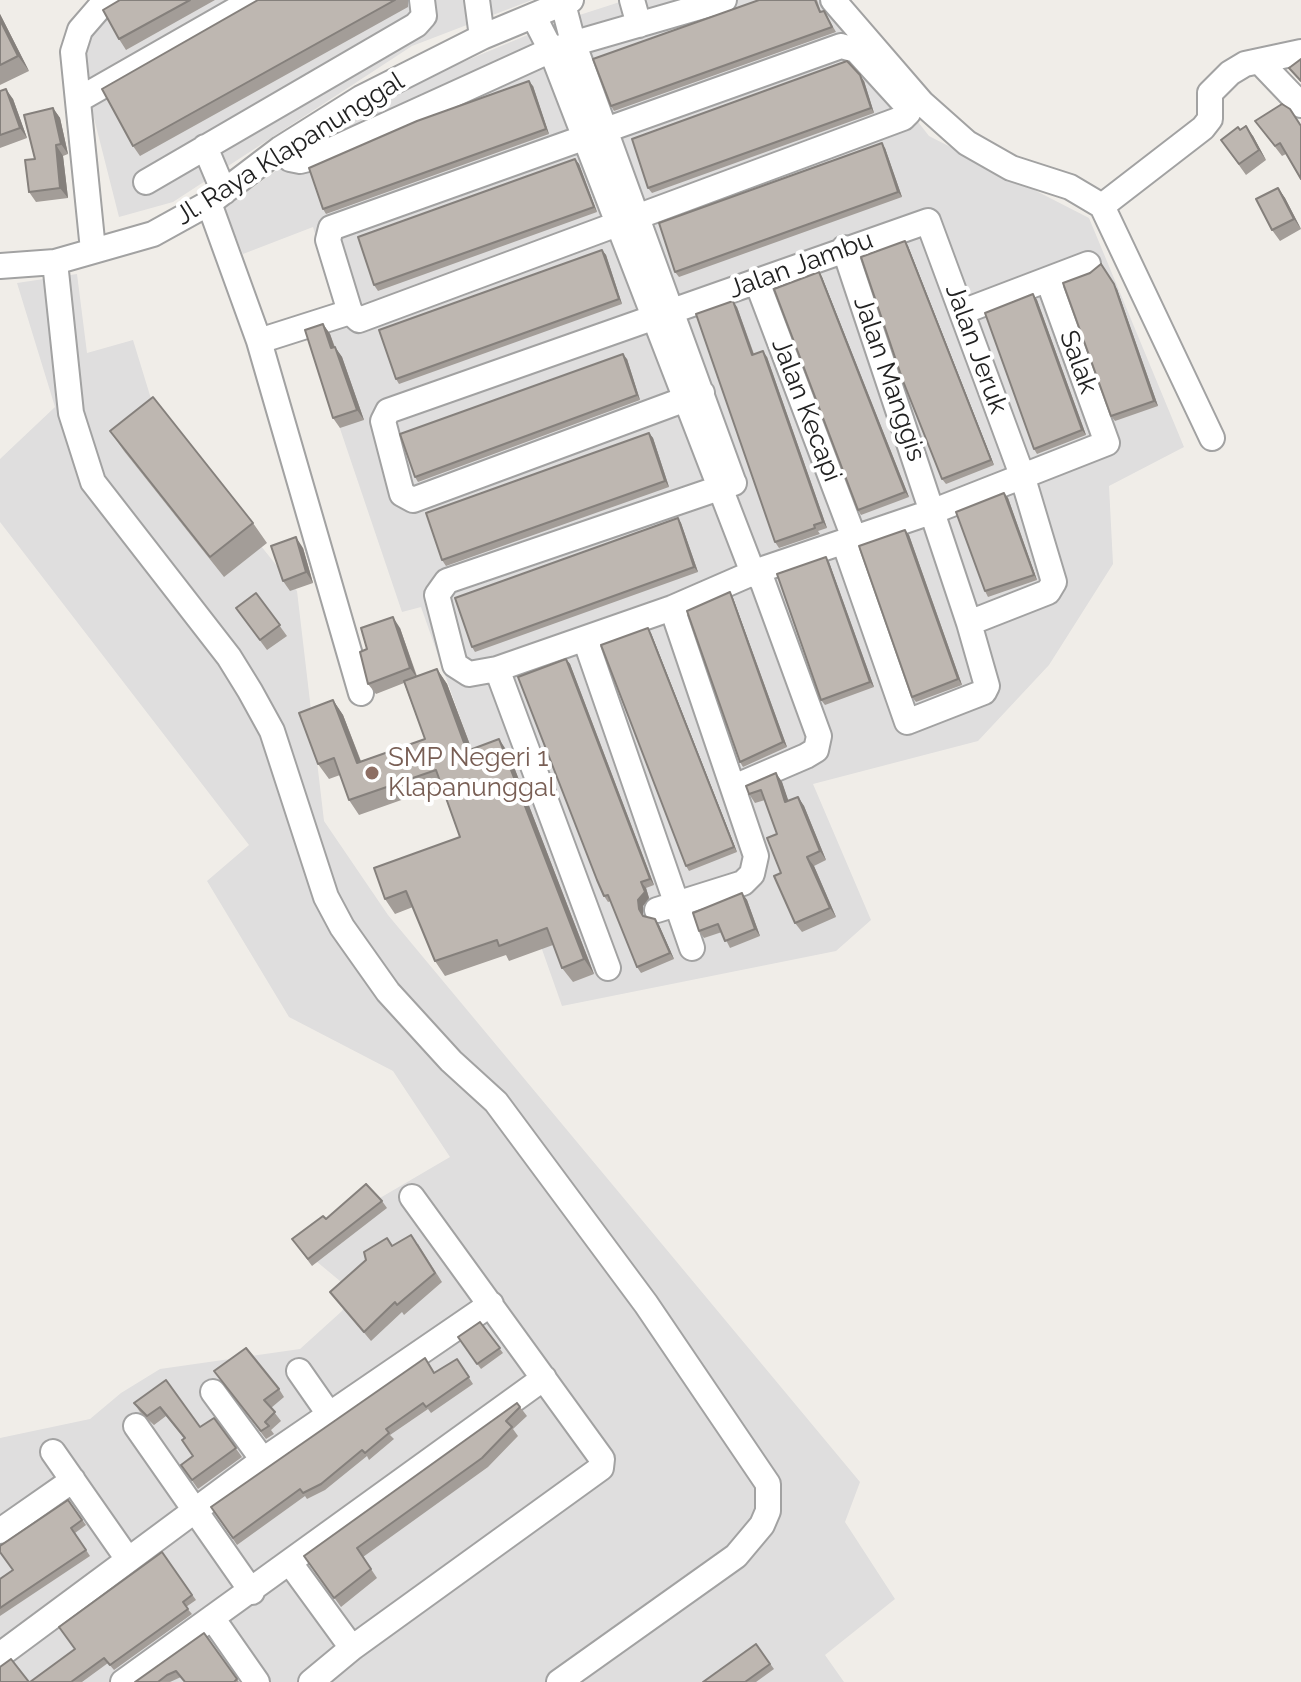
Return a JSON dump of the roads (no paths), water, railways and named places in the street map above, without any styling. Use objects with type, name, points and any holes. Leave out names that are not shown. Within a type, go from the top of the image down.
[{"type":"street","points":[[93,250],[75,41],[80,30],[106,0]]},
{"type":"street","points":[[78,100],[253,0]]},
{"type":"street","points":[[146,182],[416,25],[424,16],[422,0]]},
{"type":"street","points":[[477,0],[482,37]]},
{"type":"street","points":[[632,0],[639,25]]},
{"type":"street","points":[[280,149],[290,159],[316,157],[562,46],[724,0]]},
{"type":"street","points":[[833,0],[922,103],[967,143],[1011,168],[1070,187],[1102,206],[1212,438]]},
{"type":"street","points":[[562,46],[565,1]]},
{"type":"street","name":"Jl. Raya Klapanunggal","points":[[0,266],[55,262],[153,234],[216,197],[280,149],[361,98],[482,37],[565,1]]},
{"type":"street","points":[[534,17],[562,46],[761,573],[819,736],[816,750],[734,787]]},
{"type":"street","points":[[841,46],[856,50],[907,106],[908,113],[903,118],[627,221],[359,320],[350,312],[328,240],[331,228],[596,136],[841,46]]},
{"type":"street","points":[[1102,206],[1203,128],[1210,119],[1210,93],[1224,78],[1245,64],[1301,52]]},
{"type":"street","points":[[1259,61],[1301,105]]},
{"type":"street","points":[[205,147],[216,197],[361,693]]},
{"type":"street","name":"Jalan Jambu","points":[[693,396],[413,500],[402,494],[383,421],[388,411],[921,221],[930,223]]},
{"type":"street","name":"Jalan Jeruk","points":[[930,223],[1022,475],[1054,582],[1048,592],[969,623]]},
{"type":"street","name":"Jalan Manggis","points":[[844,248],[969,623]]},
{"type":"street","points":[[55,262],[71,413],[93,482],[229,657],[250,691],[272,731],[326,897],[342,927],[388,992],[451,1061],[496,1102],[646,1304],[768,1484],[768,1511],[762,1525],[736,1556],[559,1682]]},
{"type":"street","points":[[962,312],[1088,264]]},
{"type":"street","name":"Salak","points":[[1022,475],[1107,443],[1048,280]]},
{"type":"street","name":"Jalan Kecapi","points":[[757,282],[849,540],[907,722],[984,692],[987,686],[969,623]]},
{"type":"street","points":[[259,341],[350,312]]},
{"type":"street","points":[[727,486],[441,585],[437,595],[455,665],[469,674],[497,669],[672,608],[1022,475]]},
{"type":"street","points":[[667,907],[730,889],[752,874],[756,856],[672,608]]},
{"type":"street","points":[[585,639],[667,907],[692,948]]},
{"type":"street","points":[[497,669],[608,968]]},
{"type":"street","points":[[320,1679],[352,1648],[601,1468],[602,1459],[412,1197]]},
{"type":"street","points":[[0,1655],[193,1510],[491,1304]]},
{"type":"street","points":[[299,1371],[329,1414]]},
{"type":"street","points":[[123,1682],[252,1592],[544,1378]]},
{"type":"street","points":[[213,1392],[263,1460]]},
{"type":"street","points":[[136,1426],[252,1592]]},
{"type":"street","points":[[53,1452],[127,1558]]},
{"type":"street","points":[[0,1531],[73,1480]]},
{"type":"street","points":[[290,1563],[352,1648]]},
{"type":"street","points":[[213,1619],[257,1682]]},
{"type":"place","name":"SMP Negeri 1 Klapanunggal","points":[[372,773]]}]
